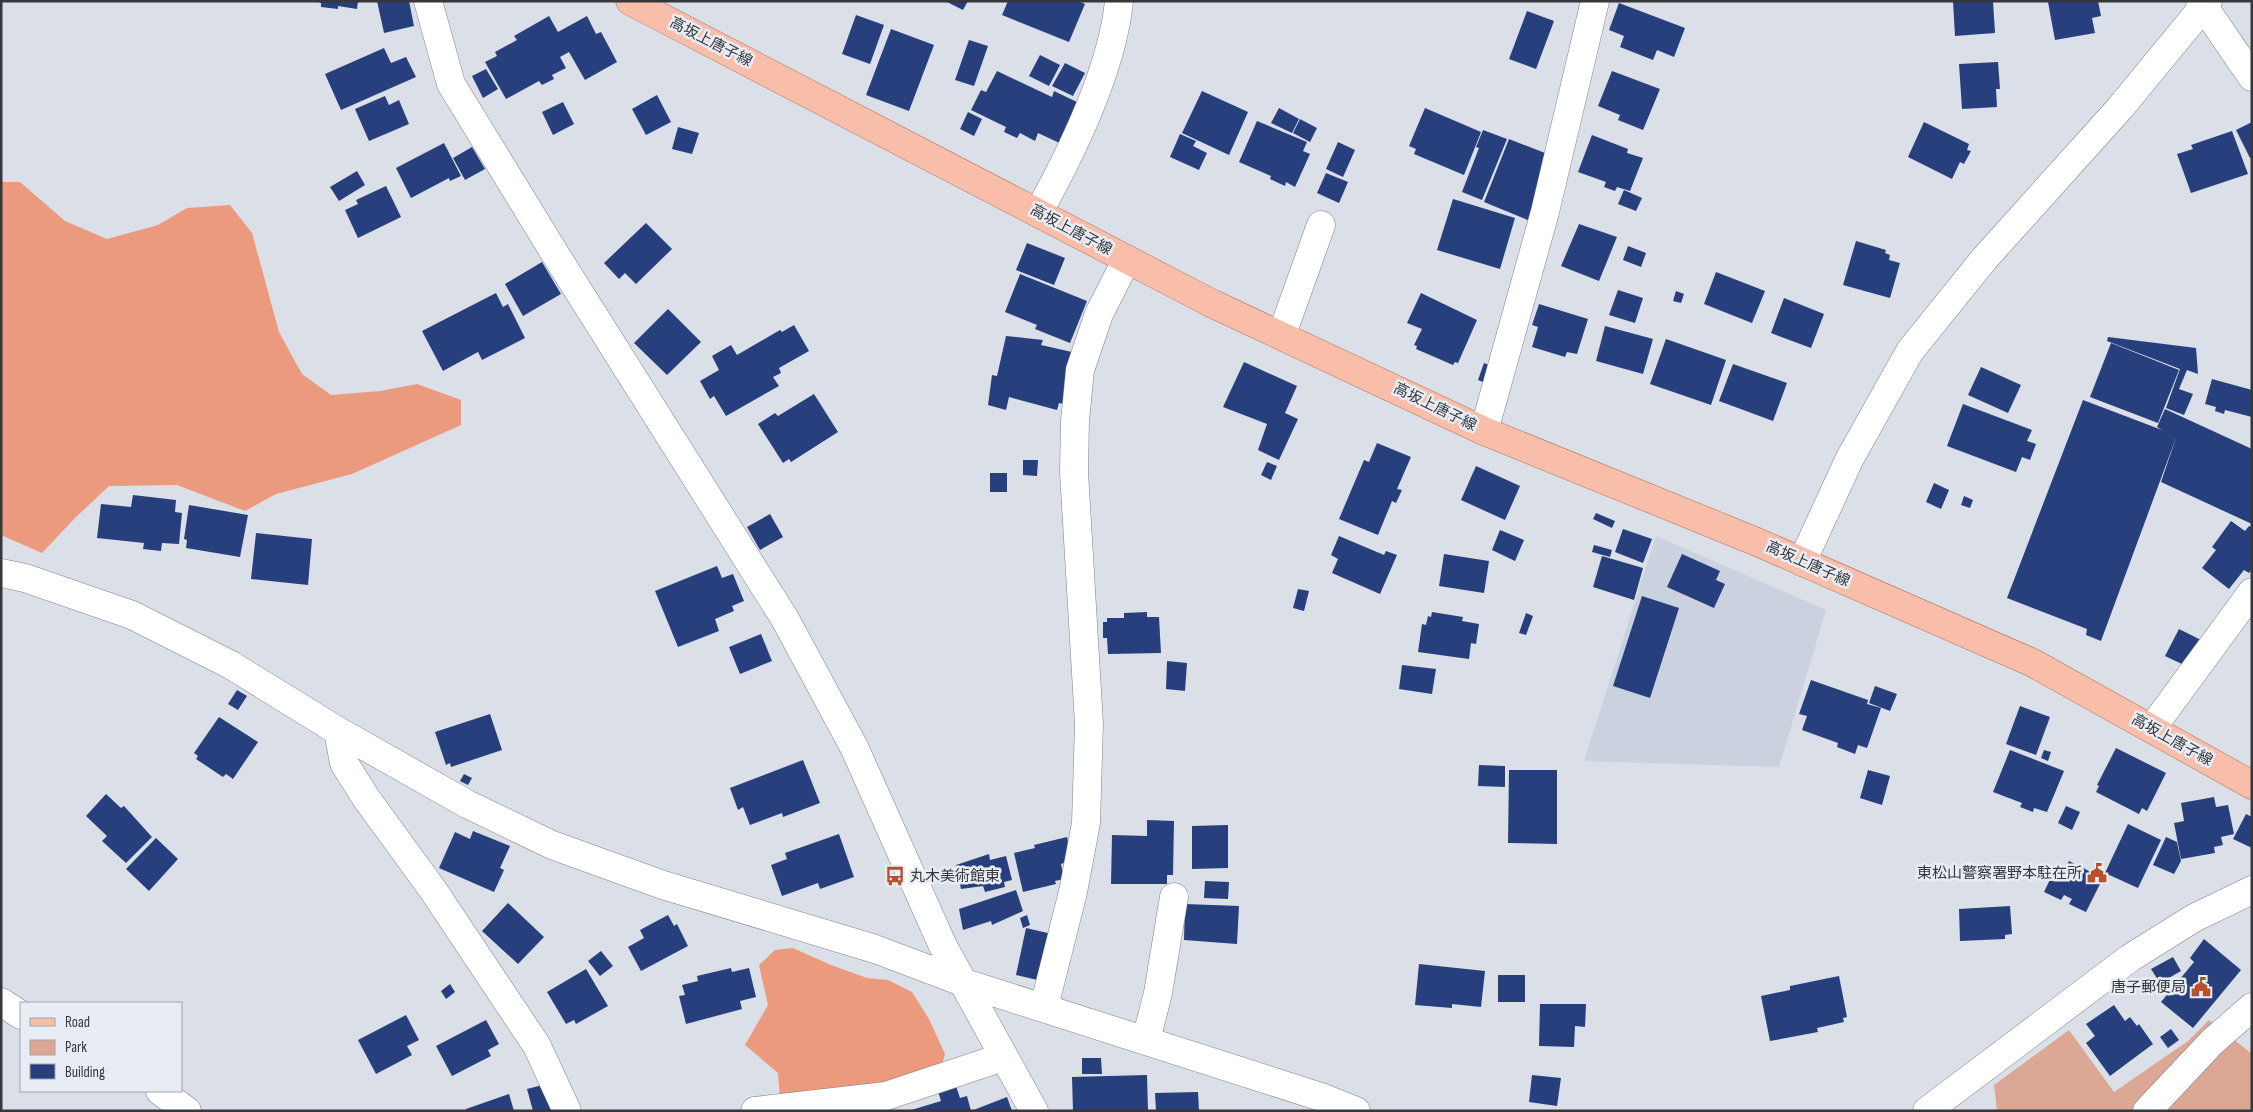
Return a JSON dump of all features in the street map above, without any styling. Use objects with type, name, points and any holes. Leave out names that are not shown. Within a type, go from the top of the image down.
[{"type":"main road","name":"高坂上唐子線","points":[[630,1],[1211,303],[1282,334],[1484,431],[1802,562],[2032,663],[2252,785]]},
{"type":"street","points":[[428,1],[451,84],[557,257],[785,619],[854,747],[942,946],[965,983],[1003,1057],[1034,1111]]},
{"type":"street","points":[[1038,213],[1071,154],[1116,29],[1119,1]]},
{"type":"street","points":[[1484,431],[1545,212],[1595,1]]},
{"type":"street","points":[[1802,562],[1850,458],[1910,351],[1992,251],[2120,108],[2204,3],[2252,77]]},
{"type":"street","points":[[1282,334],[1322,225]]},
{"type":"street","points":[[1044,1007],[1073,892],[1086,823],[1089,724],[1074,472],[1075,421],[1080,370],[1099,314],[1127,259]]},
{"type":"street","points":[[1,573],[25,578],[132,615],[232,665],[338,731],[467,804],[552,845],[662,885],[875,949],[965,983],[1322,1097],[1356,1111]]},
{"type":"street","points":[[2152,728],[2252,592]]},
{"type":"street","points":[[338,731],[344,763],[366,798],[433,890],[537,1046],[567,1111]]},
{"type":"street","points":[[1927,1111],[2130,958],[2194,918],[2252,890]]},
{"type":"street","points":[[1146,1040],[1158,993],[1174,897]]},
{"type":"street","points":[[1,1002],[20,1014]]},
{"type":"street","points":[[2147,1111],[2212,1042],[2252,1007]]},
{"type":"street","points":[[754,1111],[886,1096],[1003,1057]]},
{"type":"street","points":[[161,1092],[187,1111]]},
{"type":"shaded area","points":[[1,182],[20,182],[65,221],[107,239],[158,225],[187,208],[230,205],[252,233],[279,332],[302,374],[331,395],[380,391],[417,384],[461,400],[461,425],[352,474],[276,494],[245,511],[177,485],[109,486],[42,553],[1,535]]},
{"type":"shaded area","points":[[1656,536],[1826,610],[1779,767],[1584,761]]},
{"type":"shaded area","points":[[793,948],[867,978],[888,980],[912,992],[929,1019],[945,1054],[942,1065],[889,1089],[780,1098],[778,1073],[745,1045],[768,1005],[759,965],[775,950]]},
{"type":"green space","points":[[2209,1020],[2252,1054],[2252,1111],[1997,1111],[1994,1085],[2069,1030],[2114,1092],[2188,1041]]},
{"type":"building","points":[[315,1],[358,1],[357,9],[338,6],[338,9],[321,7],[321,3]]},
{"type":"building","points":[[377,1],[409,1],[414,26],[384,33]]},
{"type":"building","points":[[945,1],[968,1],[963,10]]},
{"type":"building","points":[[1008,1],[1078,1],[1085,4],[1069,42],[1002,15]]},
{"type":"building","points":[[1953,1],[1993,1],[1995,33],[1955,36]]},
{"type":"building","points":[[2098,1],[2101,16],[2092,18],[2095,33],[2055,40],[2048,2]]},
{"type":"building","points":[[1619,3],[1685,28],[1674,57],[1657,50],[1653,60],[1620,47],[1624,36],[1609,30]]},
{"type":"building","points":[[1527,11],[1554,21],[1536,69],[1509,59]]},
{"type":"building","points":[[856,15],[884,25],[870,64],[842,54]]},
{"type":"building","points":[[549,16],[558,32],[587,16],[596,34],[601,32],[617,62],[585,80],[569,52],[560,57],[566,68],[552,75],[554,79],[542,85],[539,81],[506,99],[485,62],[497,56],[495,52],[517,40],[514,36]]},
{"type":"building","points":[[891,29],[934,45],[909,111],[866,95]]},
{"type":"building","points":[[969,40],[988,46],[974,86],[955,80]]},
{"type":"building","points":[[384,48],[391,63],[406,57],[416,77],[341,110],[325,74]]},
{"type":"building","points":[[1040,55],[1060,65],[1049,86],[1029,76]]},
{"type":"building","points":[[1998,62],[2000,89],[1996,89],[1997,107],[1962,109],[1959,64]]},
{"type":"building","points":[[1065,63],[1085,73],[1073,96],[1052,86]]},
{"type":"building","points":[[486,69],[498,89],[483,98],[472,76]]},
{"type":"building","points":[[997,71],[1052,97],[1054,91],[1079,103],[1066,146],[1038,133],[1035,141],[1020,133],[1017,138],[1004,132],[1006,127],[971,110],[981,90],[986,92]]},
{"type":"building","points":[[1612,71],[1660,89],[1643,130],[1618,120],[1620,115],[1598,106]]},
{"type":"building","points":[[1202,91],[1248,112],[1229,155],[1182,133]]},
{"type":"building","points":[[657,95],[671,122],[646,135],[632,109]]},
{"type":"building","points":[[385,96],[389,105],[399,100],[409,124],[369,141],[355,109]]},
{"type":"building","points":[[563,102],[574,124],[553,135],[542,112]]},
{"type":"building","points":[[1279,108],[1299,119],[1292,133],[1271,123]]},
{"type":"building","points":[[1425,108],[1481,132],[1464,175],[1414,154],[1416,149],[1409,146]]},
{"type":"building","points":[[968,112],[982,119],[974,136],[960,129]]},
{"type":"building","points":[[1300,119],[1317,128],[1310,142],[1293,133]]},
{"type":"building","points":[[1257,121],[1307,142],[1303,151],[1310,154],[1295,187],[1286,182],[1285,186],[1270,179],[1271,176],[1239,162]]},
{"type":"building","points":[[1924,122],[1969,144],[1967,150],[1971,151],[1964,164],[1960,162],[1952,179],[1908,157]]},
{"type":"building","points":[[2252,122],[2252,157],[2250,158],[2236,130]]},
{"type":"building","points":[[678,127],[699,133],[692,154],[672,149]]},
{"type":"building","points":[[1483,130],[1507,139],[1482,200],[1462,192],[1479,148],[1476,147]]},
{"type":"building","points":[[2232,131],[2248,174],[2191,193],[2177,154],[2193,149],[2191,145]]},
{"type":"building","points":[[1180,134],[1196,141],[1193,146],[1207,153],[1199,170],[1170,157]]},
{"type":"building","points":[[1592,135],[1628,149],[1627,153],[1643,158],[1630,191],[1617,187],[1615,191],[1604,187],[1606,182],[1578,172]]},
{"type":"building","points":[[1509,139],[1550,155],[1530,221],[1484,202]]},
{"type":"building","points":[[1338,142],[1355,150],[1343,177],[1326,169]]},
{"type":"building","points":[[444,143],[461,176],[450,181],[449,178],[411,198],[396,168]]},
{"type":"building","points":[[472,147],[485,169],[465,180],[453,158]]},
{"type":"building","points":[[357,171],[365,185],[339,201],[330,187]]},
{"type":"building","points":[[1326,173],[1348,182],[1339,203],[1317,193]]},
{"type":"building","points":[[386,186],[401,217],[358,238],[345,210],[358,204],[356,200]]},
{"type":"building","points":[[1624,190],[1642,198],[1636,211],[1618,204]]},
{"type":"building","points":[[1453,199],[1515,218],[1500,269],[1437,250]]},
{"type":"building","points":[[646,223],[672,249],[636,284],[625,273],[619,279],[604,263]]},
{"type":"building","points":[[1579,224],[1617,237],[1599,281],[1561,266]]},
{"type":"building","points":[[1856,241],[1886,250],[1885,253],[1890,255],[1889,260],[1900,263],[1890,298],[1843,285]]},
{"type":"building","points":[[1027,243],[1065,258],[1054,285],[1016,270]]},
{"type":"building","points":[[1628,246],[1646,253],[1641,267],[1623,260]]},
{"type":"building","points":[[542,262],[561,294],[523,316],[505,284]]},
{"type":"building","points":[[1716,272],[1765,291],[1752,323],[1704,304]]},
{"type":"building","points":[[1020,274],[1087,301],[1070,343],[1035,329],[1037,325],[1005,312]]},
{"type":"building","points":[[1618,290],[1643,298],[1635,323],[1609,315]]},
{"type":"building","points":[[1676,291],[1684,294],[1681,303],[1673,301]]},
{"type":"building","points":[[496,293],[503,307],[508,304],[525,338],[482,360],[478,352],[443,371],[422,331]]},
{"type":"building","points":[[1421,293],[1477,320],[1458,363],[1455,362],[1453,365],[1416,349],[1417,346],[1414,345],[1422,329],[1407,323]]},
{"type":"building","points":[[1784,298],[1824,314],[1811,348],[1771,333]]},
{"type":"building","points":[[1539,304],[1588,319],[1577,354],[1567,352],[1565,357],[1532,347],[1538,327],[1532,325]]},
{"type":"building","points":[[668,309],[701,342],[667,375],[634,343]]},
{"type":"building","points":[[794,325],[809,351],[779,368],[781,373],[773,377],[779,386],[726,416],[714,396],[710,399],[700,381],[719,370],[712,356],[731,345],[737,355],[780,330],[782,332]]},
{"type":"building","points":[[1605,326],[1653,339],[1643,374],[1596,361]]},
{"type":"building","points":[[1006,336],[1043,340],[1041,345],[1072,352],[1068,405],[1059,403],[1057,410],[1009,397],[1006,410],[988,405],[992,375],[997,376]]},
{"type":"building","points":[[2108,337],[2196,348],[2198,374],[2187,370],[2179,389],[2193,394],[2184,415],[2166,408],[2180,369],[2107,341]]},
{"type":"building","points":[[1666,339],[1726,360],[1711,405],[1650,384]]},
{"type":"building","points":[[2111,343],[2179,370],[2158,423],[2090,397]]},
{"type":"building","points":[[1244,362],[1297,386],[1285,413],[1298,419],[1279,460],[1258,450],[1267,424],[1223,407]]},
{"type":"building","points":[[1484,363],[1494,367],[1488,384],[1478,380]]},
{"type":"building","points":[[1733,364],[1787,383],[1773,421],[1719,401]]},
{"type":"building","points":[[1981,367],[2021,385],[2008,413],[1968,395]]},
{"type":"building","points":[[2212,379],[2252,390],[2252,417],[2225,410],[2224,414],[2215,411],[2216,407],[2205,404]]},
{"type":"building","points":[[814,394],[838,432],[791,462],[789,459],[783,463],[758,424],[775,413],[778,416]]},
{"type":"building","points":[[2083,400],[2162,430],[2157,427],[2165,409],[2252,449],[2252,524],[2161,482],[2177,435],[2101,641],[2086,635],[2087,629],[2007,598]]},
{"type":"building","points":[[1963,404],[2032,430],[2027,441],[2036,444],[2030,460],[2022,457],[2016,472],[1947,446]]},
{"type":"building","points":[[1377,443],[1411,457],[1397,489],[1402,490],[1396,503],[1392,501],[1378,535],[1339,519],[1364,460],[1369,462]]},
{"type":"building","points":[[1023,460],[1038,460],[1037,476],[1023,475]]},
{"type":"building","points":[[1267,462],[1277,466],[1271,480],[1261,475]]},
{"type":"building","points":[[1476,466],[1520,486],[1505,520],[1461,500]]},
{"type":"building","points":[[990,473],[1007,473],[1007,492],[990,492]]},
{"type":"building","points":[[1934,483],[1949,490],[1941,509],[1926,502]]},
{"type":"building","points":[[133,495],[176,500],[175,512],[182,513],[179,544],[162,543],[161,551],[143,549],[144,543],[97,538],[101,504],[131,507]]},
{"type":"building","points":[[1964,496],[1973,500],[1970,508],[1961,505]]},
{"type":"building","points":[[189,505],[248,515],[240,557],[186,548],[187,540],[184,539]]},
{"type":"building","points":[[1596,513],[1615,521],[1612,528],[1593,519]]},
{"type":"building","points":[[770,514],[783,537],[760,550],[747,527]]},
{"type":"building","points":[[2231,521],[2245,531],[2249,526],[2252,527],[2252,569],[2249,573],[2244,570],[2229,589],[2202,568],[2216,550],[2212,547]]},
{"type":"building","points":[[1623,529],[1652,539],[1643,563],[1615,552]]},
{"type":"building","points":[[1500,530],[1524,540],[1515,561],[1492,550]]},
{"type":"building","points":[[256,533],[312,539],[308,585],[251,579]]},
{"type":"building","points":[[1339,536],[1384,555],[1386,551],[1397,555],[1380,594],[1332,573],[1338,559],[1331,555]]},
{"type":"building","points":[[1594,545],[1612,550],[1610,557],[1592,552]]},
{"type":"building","points":[[1444,554],[1489,561],[1484,593],[1439,586]]},
{"type":"building","points":[[1682,554],[1720,571],[1716,580],[1725,584],[1714,608],[1667,587]]},
{"type":"building","points":[[1602,556],[1643,568],[1634,600],[1593,587]]},
{"type":"building","points":[[717,566],[722,578],[733,574],[744,601],[732,606],[734,611],[715,619],[719,631],[678,647],[655,591]]},
{"type":"building","points":[[1298,589],[1309,591],[1304,611],[1293,608]]},
{"type":"building","points":[[1642,596],[1679,608],[1650,698],[1613,686]]},
{"type":"building","points":[[1147,612],[1147,617],[1159,617],[1161,653],[1108,654],[1107,638],[1103,638],[1103,622],[1107,622],[1107,618],[1124,618],[1124,613]]},
{"type":"building","points":[[1432,612],[1463,617],[1462,621],[1479,624],[1476,644],[1471,643],[1469,659],[1418,652],[1422,624],[1426,625],[1428,616],[1431,617]]},
{"type":"building","points":[[1526,613],[1533,616],[1526,635],[1519,633]]},
{"type":"building","points":[[2179,629],[2201,640],[2184,665],[2165,656]]},
{"type":"building","points":[[761,634],[772,661],[740,674],[729,647]]},
{"type":"building","points":[[1167,661],[1187,663],[1185,691],[1166,689]]},
{"type":"building","points":[[1402,665],[1436,669],[1432,694],[1399,689]]},
{"type":"building","points":[[1811,680],[1868,700],[1867,704],[1881,708],[1867,748],[1858,745],[1855,754],[1837,747],[1838,743],[1802,730],[1807,716],[1799,714]]},
{"type":"building","points":[[1875,686],[1897,694],[1890,711],[1869,703]]},
{"type":"building","points":[[237,690],[247,696],[238,710],[228,704]]},
{"type":"building","points":[[2020,706],[2050,717],[2036,755],[2006,744]]},
{"type":"building","points":[[490,714],[502,750],[451,767],[450,763],[446,765],[435,732]]},
{"type":"building","points":[[219,717],[258,742],[233,779],[226,774],[223,777],[196,759],[198,756],[194,753]]},
{"type":"building","points":[[2116,748],[2166,773],[2147,811],[2142,808],[2139,814],[2096,792],[2099,786],[2097,785]]},
{"type":"building","points":[[2010,750],[2064,771],[2047,812],[2034,808],[2033,812],[2020,807],[2022,803],[1993,792]]},
{"type":"building","points":[[2044,750],[2051,752],[2048,761],[2041,758]]},
{"type":"building","points":[[803,760],[820,803],[783,817],[782,813],[750,825],[743,807],[738,810],[730,788]]},
{"type":"building","points":[[1479,765],[1505,766],[1505,787],[1478,786]]},
{"type":"building","points":[[1509,770],[1557,770],[1557,844],[1508,843]]},
{"type":"building","points":[[1868,770],[1890,776],[1882,805],[1860,798]]},
{"type":"building","points":[[464,774],[472,778],[468,785],[460,781]]},
{"type":"building","points":[[106,794],[121,808],[124,806],[152,837],[126,863],[102,841],[107,836],[86,816]]},
{"type":"building","points":[[2214,797],[2216,807],[2228,805],[2234,834],[2221,837],[2223,845],[2214,847],[2215,853],[2181,859],[2174,823],[2184,821],[2181,803]]},
{"type":"building","points":[[2066,806],[2080,812],[2072,830],[2058,823]]},
{"type":"building","points":[[2246,814],[2252,817],[2252,848],[2233,839]]},
{"type":"building","points":[[1147,820],[1174,821],[1173,875],[1167,875],[1167,884],[1111,884],[1112,835],[1147,836]]},
{"type":"building","points":[[2128,824],[2161,840],[2138,888],[2105,873]]},
{"type":"building","points":[[1228,825],[1228,868],[1192,869],[1192,826]]},
{"type":"building","points":[[473,831],[510,846],[500,868],[504,870],[494,892],[439,868],[455,832],[470,839]]},
{"type":"building","points":[[839,834],[854,877],[820,889],[818,883],[782,896],[771,865],[787,859],[785,853]]},
{"type":"building","points":[[1067,837],[1070,853],[1069,861],[1061,864],[1064,879],[1055,881],[1056,884],[1023,892],[1014,853],[1035,848],[1034,845]]},
{"type":"building","points":[[2166,837],[2177,842],[2181,861],[2174,874],[2153,865]]},
{"type":"building","points":[[156,838],[178,859],[149,891],[126,869]]},
{"type":"building","points":[[989,854],[990,860],[1006,856],[1012,880],[1004,882],[1005,887],[985,892],[983,886],[961,889],[956,865]]},
{"type":"building","points":[[2069,861],[2103,878],[2086,912],[2069,904],[2072,899],[2064,895],[2061,900],[2044,892],[2057,865],[2065,869]]},
{"type":"building","points":[[1205,881],[1229,882],[1228,899],[1204,898]]},
{"type":"building","points":[[1016,890],[1023,911],[992,925],[991,921],[963,930],[959,909]]},
{"type":"building","points":[[508,903],[544,937],[518,964],[482,931]]},
{"type":"building","points":[[1185,904],[1239,906],[1237,944],[1184,940]]},
{"type":"building","points":[[2010,906],[2012,934],[2005,935],[2005,939],[1960,941],[1959,909]]},
{"type":"building","points":[[668,915],[674,926],[677,924],[688,946],[641,971],[628,947],[644,938],[640,930]]},
{"type":"building","points":[[1027,915],[1030,925],[1023,928],[1020,918]]},
{"type":"building","points":[[1026,928],[1052,934],[1042,981],[1016,975]]},
{"type":"building","points":[[2204,939],[2241,970],[2193,1028],[2161,1002],[2194,962],[2190,958]]},
{"type":"building","points":[[601,951],[613,966],[600,976],[588,961]]},
{"type":"building","points":[[2173,957],[2181,971],[2160,983],[2151,969]]},
{"type":"building","points":[[1419,964],[1485,971],[1481,1007],[1452,1004],[1452,1008],[1415,1005]]},
{"type":"building","points":[[731,968],[732,972],[749,968],[756,997],[740,1001],[742,1009],[686,1024],[679,996],[685,995],[682,985],[698,981],[697,976]]},
{"type":"building","points":[[586,969],[608,1006],[576,1024],[574,1020],[566,1024],[547,992]]},
{"type":"building","points":[[1498,975],[1525,975],[1525,1002],[1498,1002]]},
{"type":"building","points":[[1839,976],[1847,1017],[1843,1018],[1844,1022],[1817,1028],[1818,1032],[1770,1041],[1761,996],[1790,990],[1790,986]]},
{"type":"building","points":[[450,984],[455,992],[446,999],[441,991]]},
{"type":"building","points":[[1540,1004],[1586,1004],[1585,1027],[1575,1026],[1574,1047],[1539,1046]]},
{"type":"building","points":[[2114,1005],[2125,1021],[2130,1017],[2137,1026],[2139,1024],[2153,1044],[2110,1076],[2086,1043],[2095,1036],[2086,1024]]},
{"type":"building","points":[[406,1015],[419,1040],[407,1046],[412,1055],[376,1074],[358,1040]]},
{"type":"building","points":[[486,1020],[499,1044],[488,1050],[491,1056],[452,1076],[436,1046]]},
{"type":"building","points":[[2171,1029],[2179,1040],[2168,1048],[2160,1037]]},
{"type":"building","points":[[1082,1058],[1101,1058],[1102,1074],[1082,1074]]},
{"type":"building","points":[[1147,1075],[1148,1111],[1073,1111],[1072,1077]]},
{"type":"building","points":[[1532,1075],[1561,1078],[1557,1106],[1529,1102]]},
{"type":"building","points":[[546,1084],[556,1111],[533,1111],[527,1089]]},
{"type":"building","points":[[956,1086],[960,1098],[967,1096],[971,1111],[908,1111],[941,1101],[938,1091]]},
{"type":"building","points":[[1198,1092],[1199,1111],[1156,1111],[1155,1093]]},
{"type":"building","points":[[509,1094],[514,1111],[467,1111],[466,1109]]},
{"type":"building","points":[[1007,1097],[1012,1111],[971,1111]]},
{"type":"place","name":"東松山警察署野本駐在所","points":[[2097,873]]},
{"type":"place","name":"丸木美術館東","points":[[895,876]]},
{"type":"place","name":"唐子郵便局","points":[[2201,987]]}]
